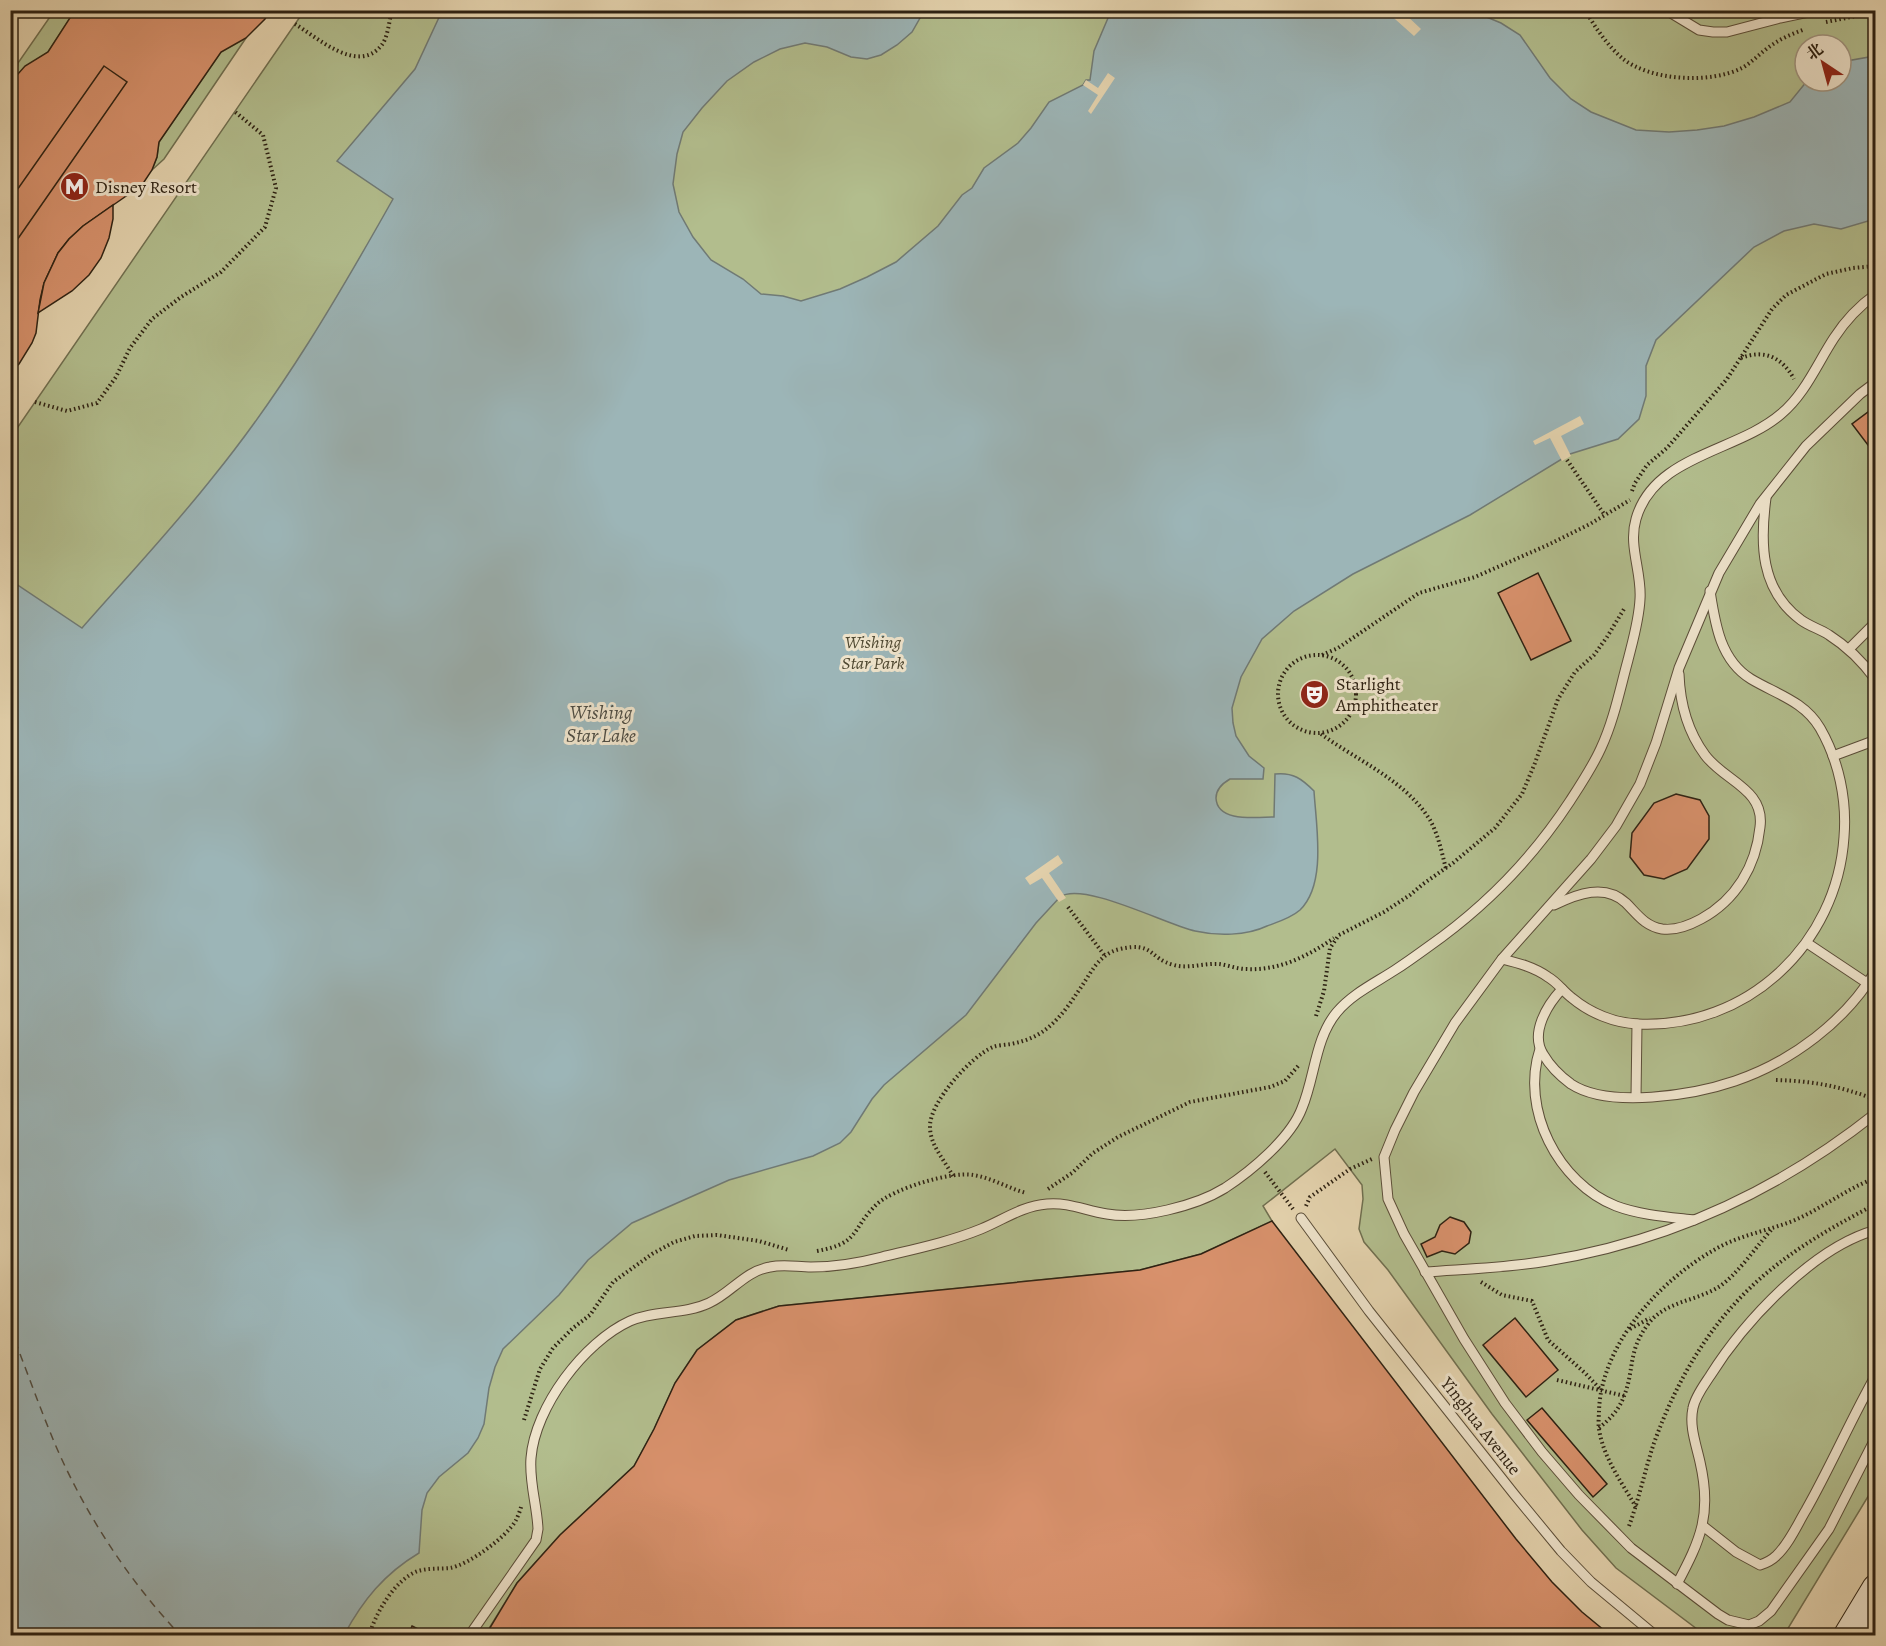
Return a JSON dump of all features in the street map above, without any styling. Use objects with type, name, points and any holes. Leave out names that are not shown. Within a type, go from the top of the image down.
[{"type":"street","points":[[1846,1635],[1875,1588]]},
{"type":"lane","points":[[1666,10],[1692,27],[1713,32],[1727,32],[1818,10]]},
{"type":"lane","points":[[469,1635],[536,1540],[538,1529],[531,1460],[539,1424],[547,1407],[576,1364],[618,1328],[632,1320],[710,1303],[740,1280],[765,1267],[848,1264],[876,1258],[964,1236],[1022,1209],[1040,1204],[1075,1205],[1109,1215],[1130,1215],[1182,1207],[1203,1200],[1228,1186],[1257,1162],[1294,1124],[1302,1110],[1328,1024],[1340,1008],[1361,991],[1399,968],[1438,940],[1495,893],[1531,854],[1584,778],[1601,749],[1614,715],[1639,614],[1641,581],[1633,547],[1634,531],[1636,515],[1649,492],[1666,476],[1683,465],[1765,425],[1782,414],[1800,394],[1835,336],[1851,316],[1875,294]]},
{"type":"lane","points":[[1875,382],[1860,393],[1806,446],[1767,496],[1710,591],[1679,668],[1656,743],[1640,784],[1616,826],[1592,859],[1502,959],[1455,1023],[1414,1092],[1384,1157],[1388,1199],[1404,1234],[1505,1403],[1542,1452],[1631,1548],[1728,1620],[1749,1625],[1759,1621],[1771,1611],[1829,1529],[1875,1437]]},
{"type":"lane","points":[[1767,496],[1762,530],[1762,552],[1767,574],[1776,593],[1801,620],[1828,634],[1849,649],[1875,680]]},
{"type":"lane","points":[[1502,959],[1534,968],[1550,978],[1586,1009],[1606,1017],[1637,1024],[1684,1021],[1712,1013],[1742,1000],[1778,974],[1807,943],[1822,917],[1836,885],[1843,850],[1846,815],[1842,785],[1833,756],[1820,728],[1807,712],[1788,698],[1749,678],[1729,657],[1716,625],[1710,591]]},
{"type":"lane","points":[[1849,649],[1875,622]]},
{"type":"lane","points":[[1549,907],[1577,894],[1606,893],[1614,895],[1627,904],[1637,917],[1645,922],[1662,929],[1671,929],[1691,925],[1710,914],[1733,894],[1748,871],[1759,841],[1760,812],[1756,802],[1744,787],[1714,765],[1701,747],[1684,710],[1679,689],[1679,668]]},
{"type":"lane","points":[[1833,756],[1875,740]]},
{"type":"lane","points":[[1807,943],[1871,986]]},
{"type":"lane","points":[[1540,1049],[1554,1068],[1572,1085],[1590,1092],[1610,1096],[1636,1097],[1693,1093],[1736,1081],[1775,1063],[1816,1038],[1871,986],[1875,970]]},
{"type":"lane","points":[[1562,989],[1551,1001],[1543,1015],[1539,1038],[1540,1049],[1535,1062],[1535,1089],[1539,1117],[1551,1146],[1578,1181],[1616,1205],[1639,1212],[1696,1220]]},
{"type":"lane","points":[[1636,1097],[1637,1024]]},
{"type":"lane","points":[[1425,1272],[1508,1267],[1587,1254],[1623,1245],[1696,1220],[1730,1206],[1806,1163],[1839,1142],[1875,1113]]},
{"type":"lane","name":"Yinghua Avenue","points":[[1301,1218],[1376,1320],[1561,1551],[1591,1582],[1656,1635]]},
{"type":"lane","points":[[1677,1584],[1691,1558],[1703,1526],[1705,1497],[1701,1464],[1691,1424],[1693,1406],[1702,1388],[1719,1361],[1756,1315],[1790,1282],[1842,1245],[1875,1230]]},
{"type":"lane","points":[[1703,1526],[1736,1552],[1760,1565],[1777,1555],[1790,1538],[1829,1470],[1875,1375]]},
{"type":"path","points":[[295,24],[354,57],[370,55],[383,45],[392,10]]},
{"type":"path","points":[[1584,10],[1596,28],[1623,58],[1643,70],[1662,75],[1711,77],[1728,74],[1744,66],[1775,43],[1808,27]]},
{"type":"path","points":[[1826,22],[1875,15]]},
{"type":"path","points":[[34,402],[67,411],[97,403],[116,377],[130,348],[152,319],[181,297],[221,272],[265,227],[276,188],[263,135],[234,111]]},
{"type":"path","points":[[1625,510],[1635,483],[1647,465],[1667,448],[1727,379],[1772,309],[1786,295],[1826,274],[1875,266]]},
{"type":"path","points":[[1740,359],[1762,353],[1774,358],[1791,373],[1800,394]]},
{"type":"path","points":[[1567,460],[1604,514]]},
{"type":"path","points":[[1322,656],[1338,648],[1419,593],[1475,577],[1577,531],[1628,500],[1649,492]]},
{"type":"path","points":[[953,1176],[932,1140],[930,1126],[934,1112],[948,1088],[968,1064],[980,1054],[993,1047],[1025,1041],[1039,1035],[1052,1024],[1078,993],[1094,966],[1104,956],[1117,949],[1138,946],[1151,951],[1173,965],[1189,967],[1217,964],[1262,970],[1296,960],[1384,912],[1446,868],[1495,828],[1522,794],[1558,699],[1575,672],[1594,655],[1607,637],[1628,600]]},
{"type":"path","points":[[1322,656],[1328,656],[1339,662],[1349,671],[1355,682],[1356,695],[1354,708],[1348,719],[1338,728],[1313,734],[1299,730],[1289,723],[1281,712],[1277,699],[1278,686],[1282,674],[1291,664],[1302,657],[1322,656]]},
{"type":"path","points":[[1320,733],[1346,753],[1401,787],[1418,803],[1431,822],[1446,868]]},
{"type":"path","points":[[1068,907],[1104,956]]},
{"type":"path","points":[[1314,1023],[1324,991],[1330,948],[1339,935]]},
{"type":"path","points":[[1040,1191],[1048,1189],[1071,1173],[1093,1153],[1118,1137],[1190,1102],[1270,1087],[1285,1081],[1296,1071],[1303,1057]]},
{"type":"path","points":[[1771,1080],[1808,1080],[1845,1089],[1875,1100]]},
{"type":"path","points":[[1257,1162],[1301,1218],[1310,1197],[1367,1160],[1384,1157]]},
{"type":"path","points":[[811,1251],[838,1247],[854,1236],[877,1204],[891,1193],[910,1186],[971,1174],[1010,1189],[1031,1192]]},
{"type":"path","points":[[1636,1507],[1609,1459],[1599,1429],[1601,1390],[1606,1372],[1620,1342],[1660,1291],[1714,1250],[1758,1231],[1794,1220],[1875,1178]]},
{"type":"path","points":[[1599,1429],[1614,1416],[1625,1396],[1631,1358],[1638,1339],[1650,1321],[1670,1306],[1718,1287],[1736,1273],[1774,1226]]},
{"type":"path","points":[[524,1421],[540,1369],[553,1348],[590,1315],[613,1282],[652,1254],[674,1242],[695,1236],[717,1235],[759,1241],[791,1250]]},
{"type":"path","points":[[1467,1269],[1486,1286],[1502,1295],[1532,1301],[1548,1340],[1601,1390]]},
{"type":"path","points":[[1630,1329],[1660,1313]]},
{"type":"path","points":[[1557,1380],[1625,1396]]},
{"type":"path","points":[[369,1635],[386,1598],[400,1583],[416,1572],[452,1568],[469,1561],[506,1532],[516,1521],[522,1506],[522,1499]]},
{"type":"green space","name":"Wishing Star Park","points":[[1701,10],[1707,17],[1735,10],[1875,11],[1875,1485],[1784,1635],[1705,1635],[1616,1568],[1582,1530],[1492,1414],[1388,1270],[1364,1242],[1359,1229],[1363,1199],[1362,1185],[1335,1149],[1263,1206],[1272,1221],[1201,1254],[1140,1270],[779,1306],[736,1320],[697,1350],[675,1383],[634,1466],[560,1535],[517,1583],[485,1635],[11,1636],[11,437],[304,11]]},
{"type":"green space","points":[[54,11],[75,11],[48,52],[16,75],[18,63]]},
{"type":"green space","points":[[246,38],[164,159],[152,170],[159,142],[221,52]]},
{"type":"water","name":"Wishing Star Lake","points":[[442,11],[924,11],[912,32],[881,55],[867,59],[851,57],[827,47],[805,43],[780,49],[754,62],[727,81],[683,132],[673,184],[679,212],[693,237],[711,260],[743,279],[761,294],[783,296],[801,301],[840,289],[896,262],[938,226],[962,195],[972,188],[984,168],[1018,143],[1049,102],[1083,85],[1086,80],[1090,80],[1094,51],[1111,11],[1472,11],[1501,23],[1520,35],[1550,78],[1571,99],[1591,112],[1636,130],[1669,132],[1724,126],[1754,117],[1790,102],[1797,93],[1853,93],[1853,60],[1875,56],[1875,219],[1841,229],[1814,224],[1784,231],[1754,247],[1656,340],[1646,366],[1646,396],[1639,419],[1618,439],[1570,454],[1470,515],[1353,574],[1294,611],[1262,639],[1241,677],[1232,708],[1236,736],[1249,756],[1264,768],[1263,779],[1230,779],[1220,787],[1216,798],[1218,806],[1230,815],[1248,818],[1274,817],[1275,774],[1297,777],[1314,791],[1318,837],[1317,870],[1314,885],[1300,910],[1289,918],[1250,932],[1213,934],[1182,927],[1105,899],[1071,894],[1060,897],[1036,923],[966,1015],[884,1085],[851,1132],[840,1143],[813,1156],[729,1180],[632,1223],[588,1260],[559,1295],[503,1349],[489,1388],[484,1424],[478,1438],[468,1453],[439,1477],[427,1493],[422,1510],[419,1553],[385,1579],[367,1599],[344,1635],[11,1635],[10,580],[82,628],[213,477],[263,411],[309,342],[393,199],[337,161],[415,69]]},
{"type":"pier","points":[[1386,11],[1406,11],[1404,13],[1421,29],[1414,36]]},
{"type":"pier","points":[[1108,73],[1115,78],[1091,114],[1088,111],[1098,95],[1083,85],[1086,80],[1098,88]]},
{"type":"pier","points":[[1580,416],[1584,424],[1561,436],[1571,456],[1562,461],[1550,438],[1535,445],[1533,441]]},
{"type":"pier","points":[[1058,855],[1063,863],[1049,873],[1066,898],[1059,902],[1042,878],[1030,885],[1025,878]]},
{"type":"building","name":"Disney Resort","points":[[75,10],[271,10],[246,38],[221,52],[159,142],[157,157],[144,182],[83,226],[58,253],[44,283],[36,333],[32,343],[19,364],[10,372],[10,83],[25,66],[48,52]]},
{"type":"building","points":[[104,66],[127,82],[10,250],[10,200]]},
{"type":"building","points":[[113,205],[109,238],[101,258],[89,275],[72,291],[38,313],[44,283],[58,253],[83,226]]},
{"type":"building","points":[[1876,406],[1876,446],[1871,449],[1852,424]]},
{"type":"building","points":[[1538,573],[1571,641],[1531,660],[1498,593]]},
{"type":"building","points":[[1676,794],[1700,800],[1709,816],[1709,839],[1687,869],[1664,879],[1644,875],[1630,857],[1632,833],[1654,803]]},
{"type":"building","points":[[1450,1217],[1464,1222],[1471,1232],[1469,1243],[1455,1254],[1442,1251],[1427,1257],[1421,1244],[1435,1237],[1440,1225]]},
{"type":"building","points":[[1272,1221],[1516,1539],[1552,1582],[1582,1612],[1611,1636],[485,1636],[517,1583],[560,1535],[634,1466],[675,1383],[697,1350],[736,1320],[779,1306],[1140,1270],[1201,1254]]},
{"type":"building","points":[[1515,1318],[1558,1370],[1526,1397],[1483,1345]]},
{"type":"building","points":[[1542,1408],[1607,1484],[1593,1497],[1527,1420]]},
{"type":"building","points":[[412,1626],[432,1636],[408,1636]]},
{"type":"ferry route","points":[[10,1328],[55,1444],[80,1496],[126,1570],[181,1636]]},
{"type":"place","name":"Disney Resort","points":[[74,187]]},
{"type":"place","name":"Starlight Amphitheater","points":[[1315,694]]}]
